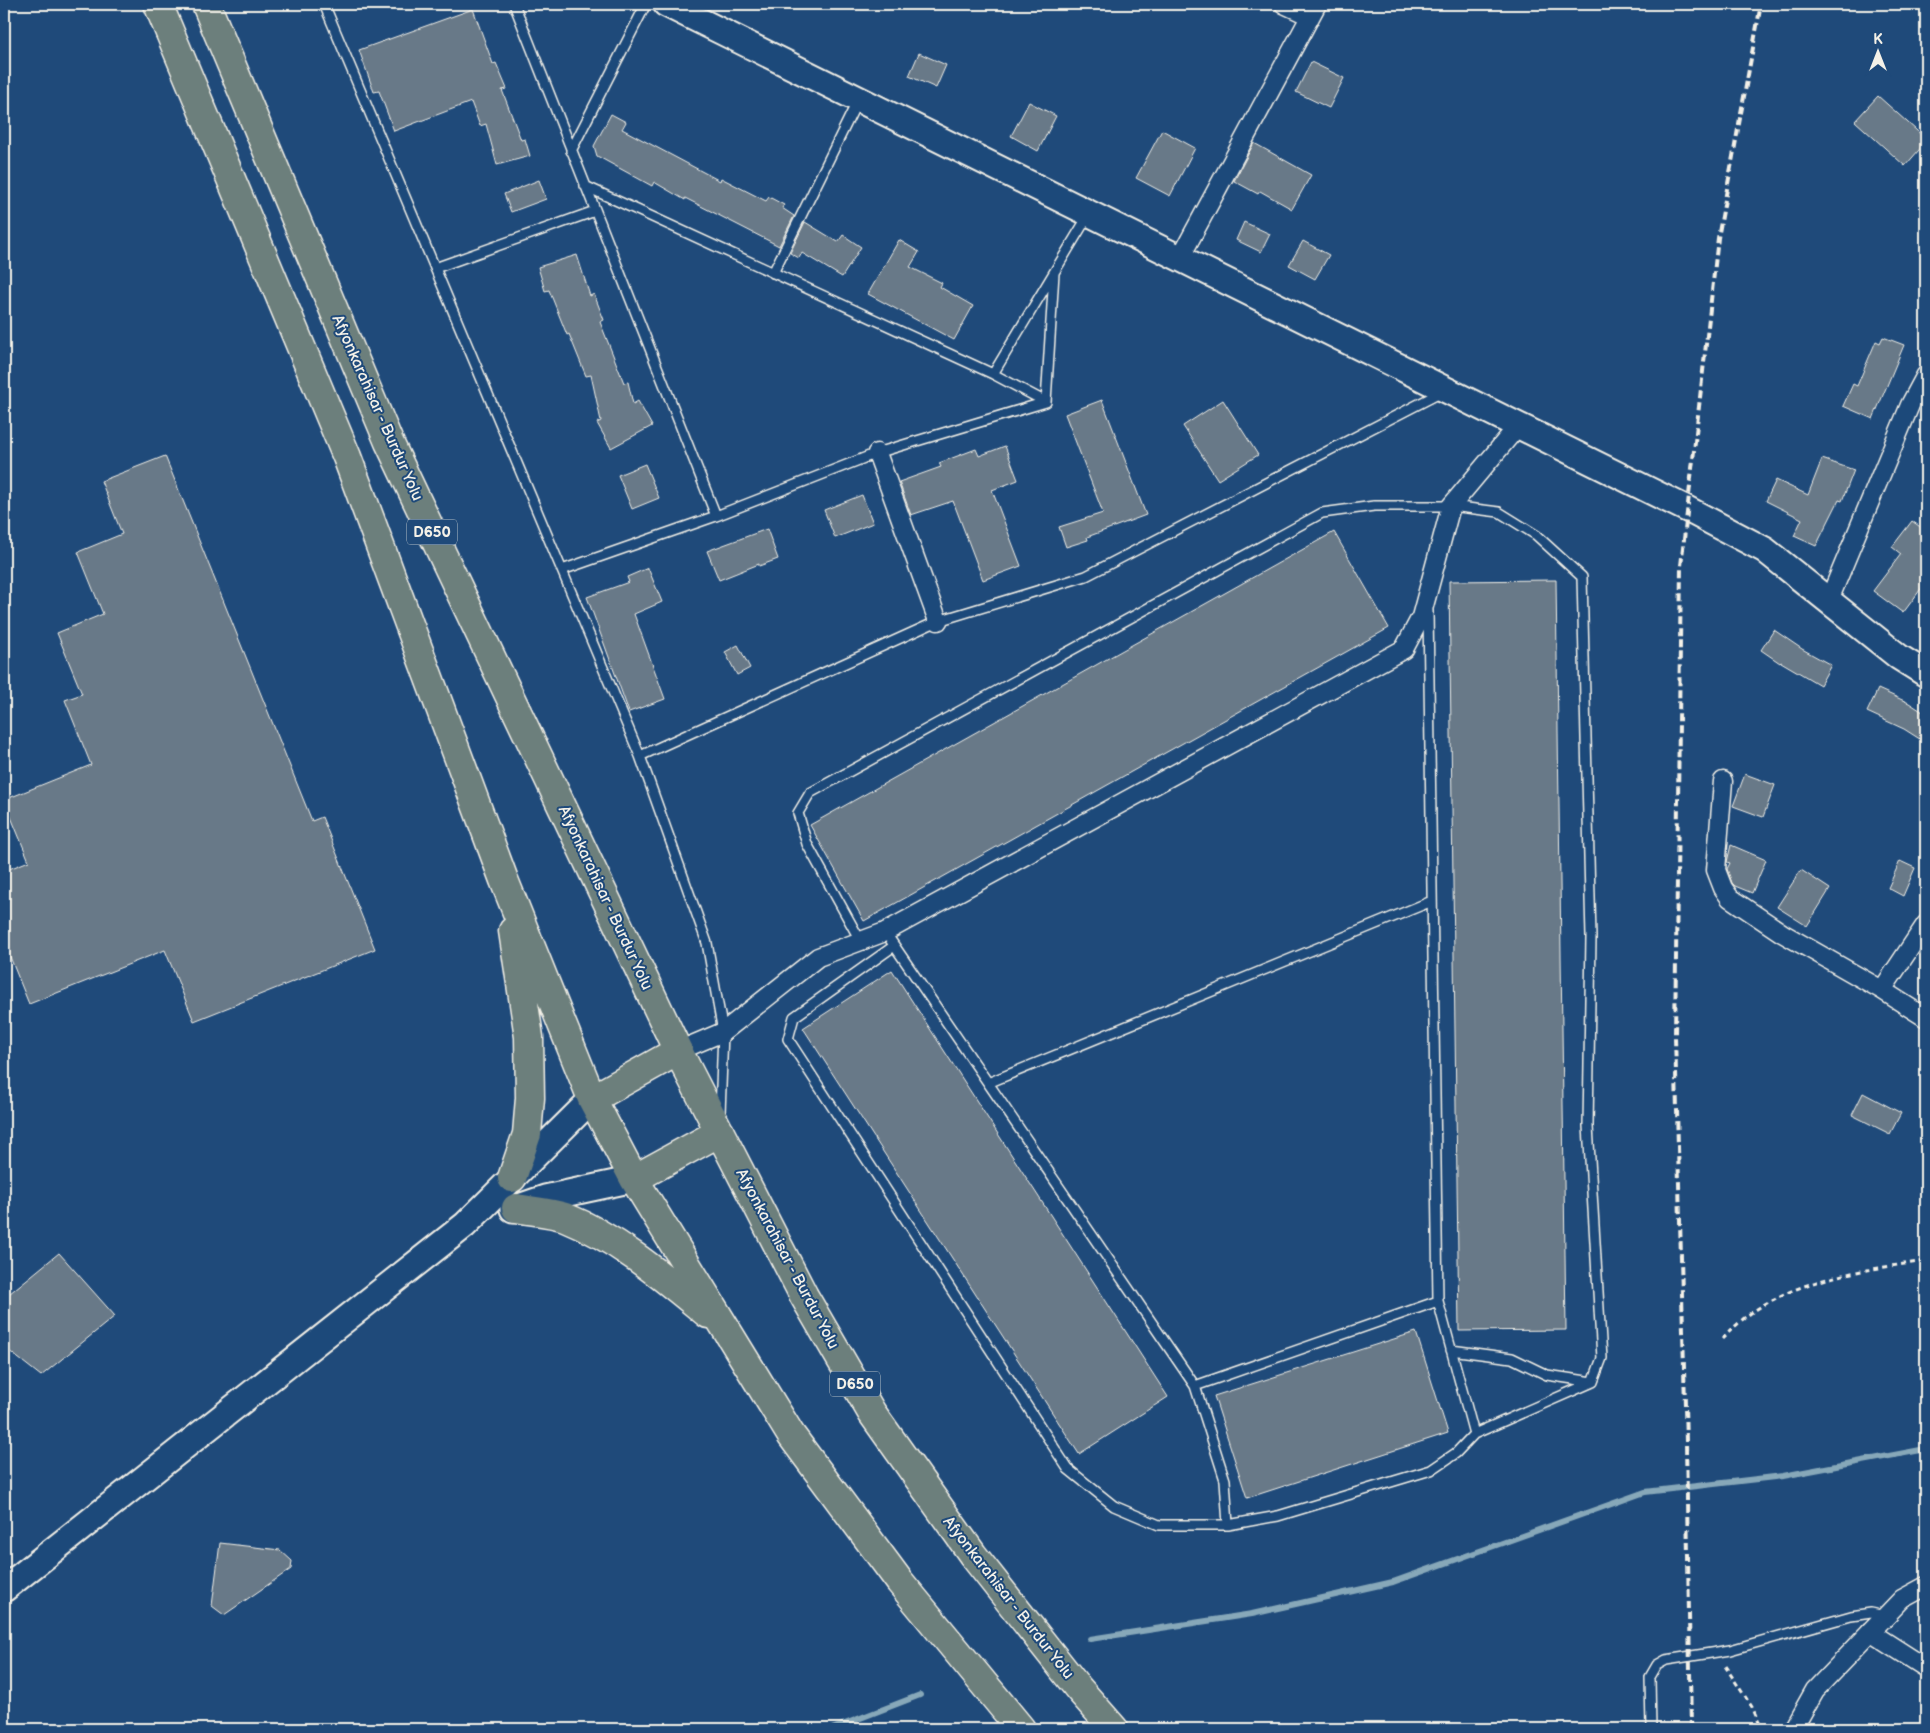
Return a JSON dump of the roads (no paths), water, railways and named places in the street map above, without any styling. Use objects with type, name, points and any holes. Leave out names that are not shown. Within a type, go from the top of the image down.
[{"type":"highway","points":[[158,4],[347,457],[504,880],[592,1099],[634,1179],[791,1435],[900,1582],[1021,1729]]},
{"type":"highway","name":"Afyonkarahisar - Burdur Yolu","points":[[206,4],[389,442],[678,1052],[804,1296],[872,1413],[973,1555],[1078,1688],[1114,1729]]},
{"type":"highway","points":[[504,880],[529,1037],[530,1098],[527,1134],[512,1178]]},
{"type":"highway","points":[[592,1099],[678,1052]]},
{"type":"highway","points":[[634,1179],[720,1132]]},
{"type":"highway","points":[[516,1208],[564,1217],[608,1240],[657,1272],[723,1326]]},
{"type":"street","points":[[666,4],[1765,550],[1899,656],[1926,674]]},
{"type":"street","points":[[1180,258],[1314,10],[1284,4]]},
{"type":"street","points":[[1829,600],[1906,414],[1922,395],[1926,375]]},
{"type":"street","points":[[678,1052],[723,1032],[818,958],[861,942],[889,939],[1404,649],[1421,617],[1451,506],[1518,426]]},
{"type":"street","points":[[877,453],[938,621]]},
{"type":"street","points":[[1723,781],[1716,870],[1723,888],[1730,898],[1782,933],[1882,990],[1926,1018]]},
{"type":"street","points":[[1882,990],[1926,924]]},
{"type":"street","points":[[4,1589],[465,1224],[592,1099]]},
{"type":"street","points":[[465,1224],[545,1198],[634,1179]]},
{"type":"street","points":[[1793,1729],[1815,1690],[1902,1599],[1926,1586]]},
{"type":"street","points":[[1870,1632],[1926,1668]]},
{"type":"lane","points":[[324,4],[640,756],[707,943],[723,1032],[720,1132]]},
{"type":"lane","points":[[514,4],[716,516]]},
{"type":"lane","points":[[571,151],[646,4]]},
{"type":"lane","points":[[773,273],[858,99]]},
{"type":"lane","points":[[585,186],[993,374],[1046,402]]},
{"type":"lane","points":[[435,268],[595,211]]},
{"type":"lane","points":[[993,374],[1089,213]]},
{"type":"lane","points":[[1046,402],[1054,273]]},
{"type":"lane","points":[[640,756],[938,621],[1086,576],[1446,390]]},
{"type":"lane","points":[[562,570],[716,516],[877,453],[1046,402]]},
{"type":"lane","points":[[861,942],[807,844],[798,813],[810,793],[1322,513],[1374,506],[1451,506],[1499,512],[1536,535],[1582,577],[1591,937],[1588,1126],[1602,1358],[1594,1382],[1474,1434],[1456,1454],[1431,1470],[1278,1516],[1228,1524],[1159,1524],[1114,1506],[1068,1469],[788,1039],[794,1017],[889,939],[1196,1386],[1225,1480],[1228,1524]]},
{"type":"lane","points":[[1427,595],[1438,1301],[1474,1434]]},
{"type":"lane","points":[[988,1083],[1432,901]]},
{"type":"lane","points":[[1196,1386],[1438,1301]]},
{"type":"lane","points":[[1451,1350],[1512,1358],[1547,1375],[1594,1382]]},
{"type":"lane","points":[[1652,1729],[1650,1677],[1657,1665],[1666,1660],[1717,1652],[1852,1616],[1871,1613],[1885,1616]]},
{"type":"waterway","points":[[1090,1639],[1252,1614],[1393,1582],[1645,1492],[1783,1476],[1926,1449]]},
{"type":"waterway","points":[[832,1729],[920,1695]]},
{"type":"railway","points":[[1691,1729],[1686,1442],[1675,1036],[1681,566],[1718,238],[1761,4]]}]
